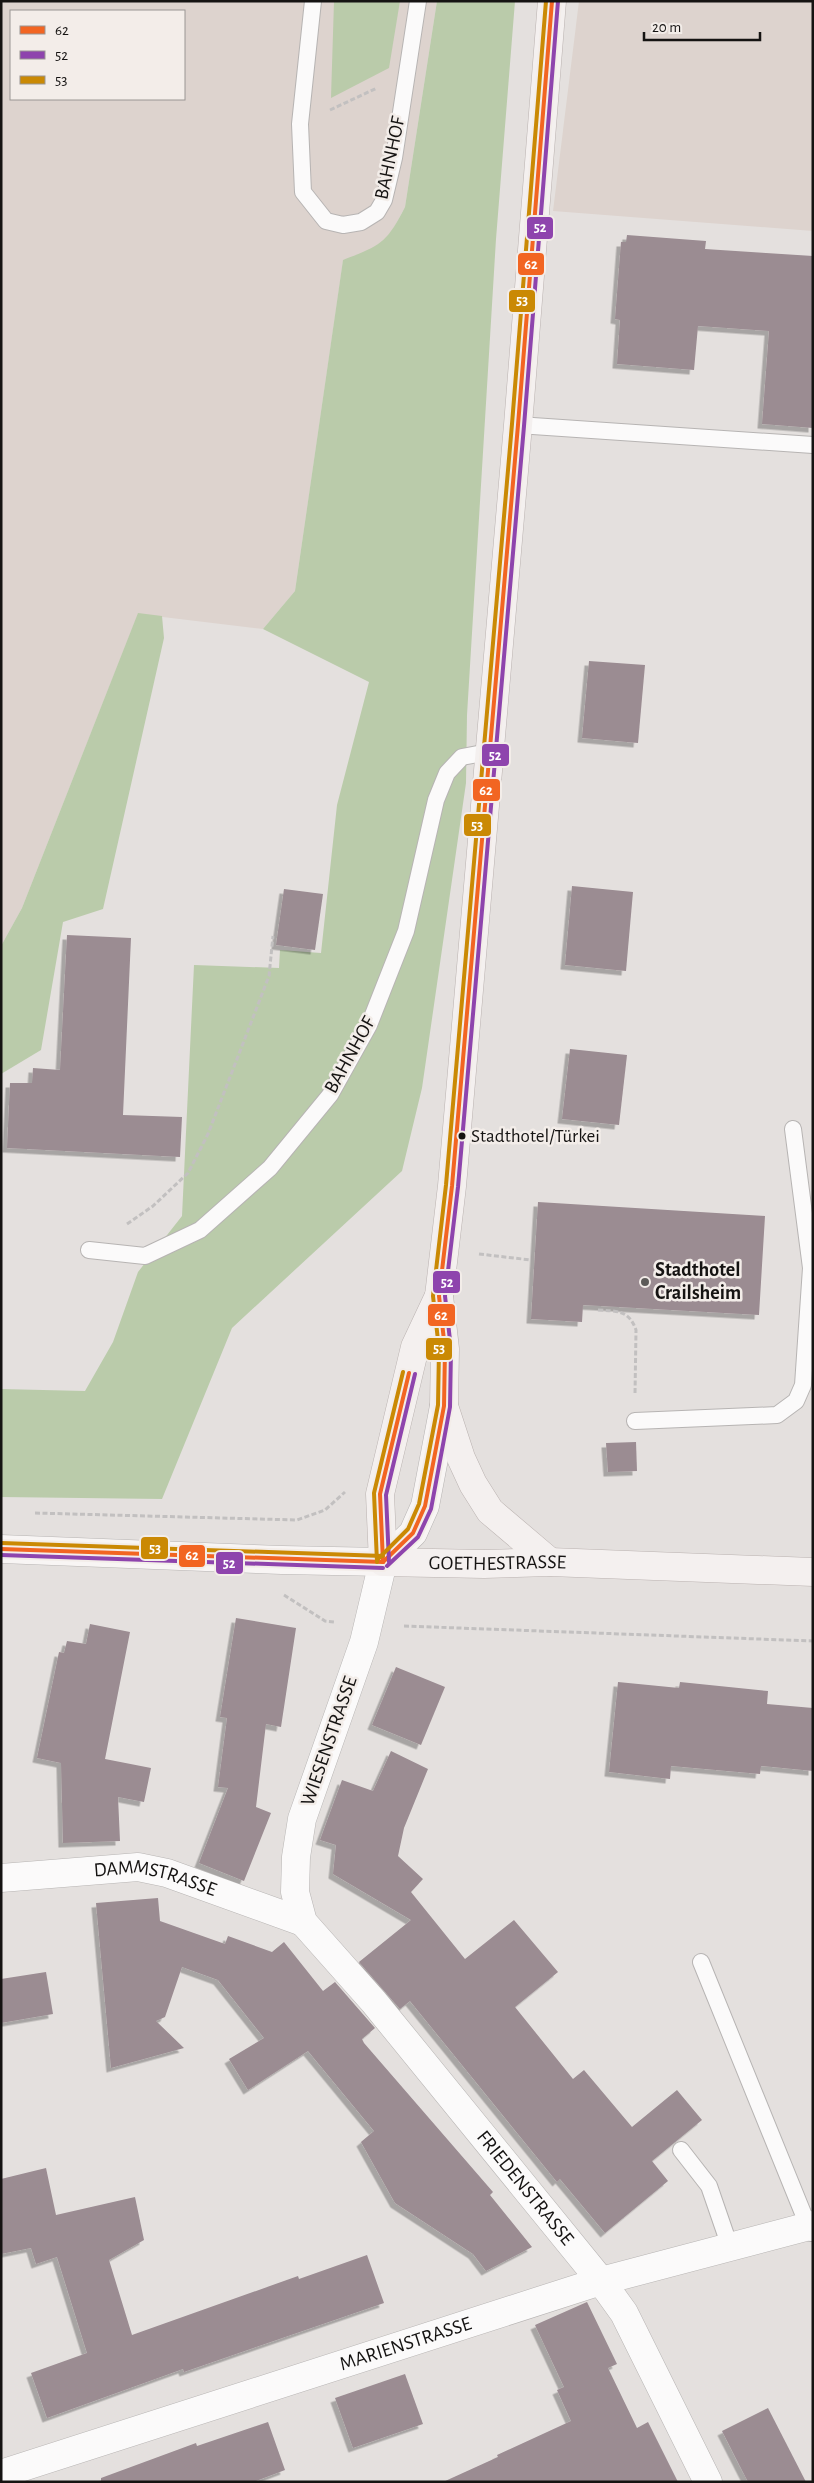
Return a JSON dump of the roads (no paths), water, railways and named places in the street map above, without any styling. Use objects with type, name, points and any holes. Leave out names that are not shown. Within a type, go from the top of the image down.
[{"type":"main road","points":[[382,1562],[380,1494],[415,1347],[438,1296],[445,1251],[518,425],[552,1]]},
{"type":"main road","points":[[382,1562],[413,1533],[425,1506],[444,1406],[445,1349],[438,1296]]},
{"type":"main road","points":[[444,1406],[453,1428],[461,1458],[473,1484],[490,1511],[550,1562]]},
{"type":"main road","name":"GOETHESTRASSE","points":[[1,1549],[282,1560],[484,1564],[550,1562],[813,1572]]},
{"type":"street","name":"WIESENSTRASSE","points":[[303,1922],[295,1892],[296,1857],[302,1819],[369,1625],[382,1562]]},
{"type":"street","name":"DAMMSTRASSE","points":[[1,1878],[138,1867],[167,1873],[303,1922]]},
{"type":"street","name":"FRIEDENSTRASSE","points":[[303,1922],[374,2002],[601,2281],[624,2313],[708,2482]]},
{"type":"street","name":"MARIENSTRASSE","points":[[1,2474],[601,2281],[730,2247],[811,2229]]},
{"type":"lane","name":"BAHNHOF","points":[[313,1],[300,124],[303,192],[326,221],[343,225],[361,222],[377,212],[384,200],[394,158],[418,1]]},
{"type":"lane","points":[[518,425],[813,445]]},
{"type":"lane","name":"BAHNHOF","points":[[90,1250],[145,1256],[200,1230],[270,1168],[330,1095],[369,1025],[406,932],[436,800],[447,773],[462,757],[488,752]]},
{"type":"lane","points":[[634,1421],[777,1414],[796,1401],[803,1385],[811,1268],[793,1129]]},
{"type":"lane","points":[[701,1962],[811,2229]]},
{"type":"lane","points":[[681,2150],[709,2186],[730,2247]]},
{"type":"place","name":"Stadthotel/Türkei","points":[[462,1136]]},
{"type":"place","name":"Stadthotel Crailsheim","points":[[645,1282]]}]
